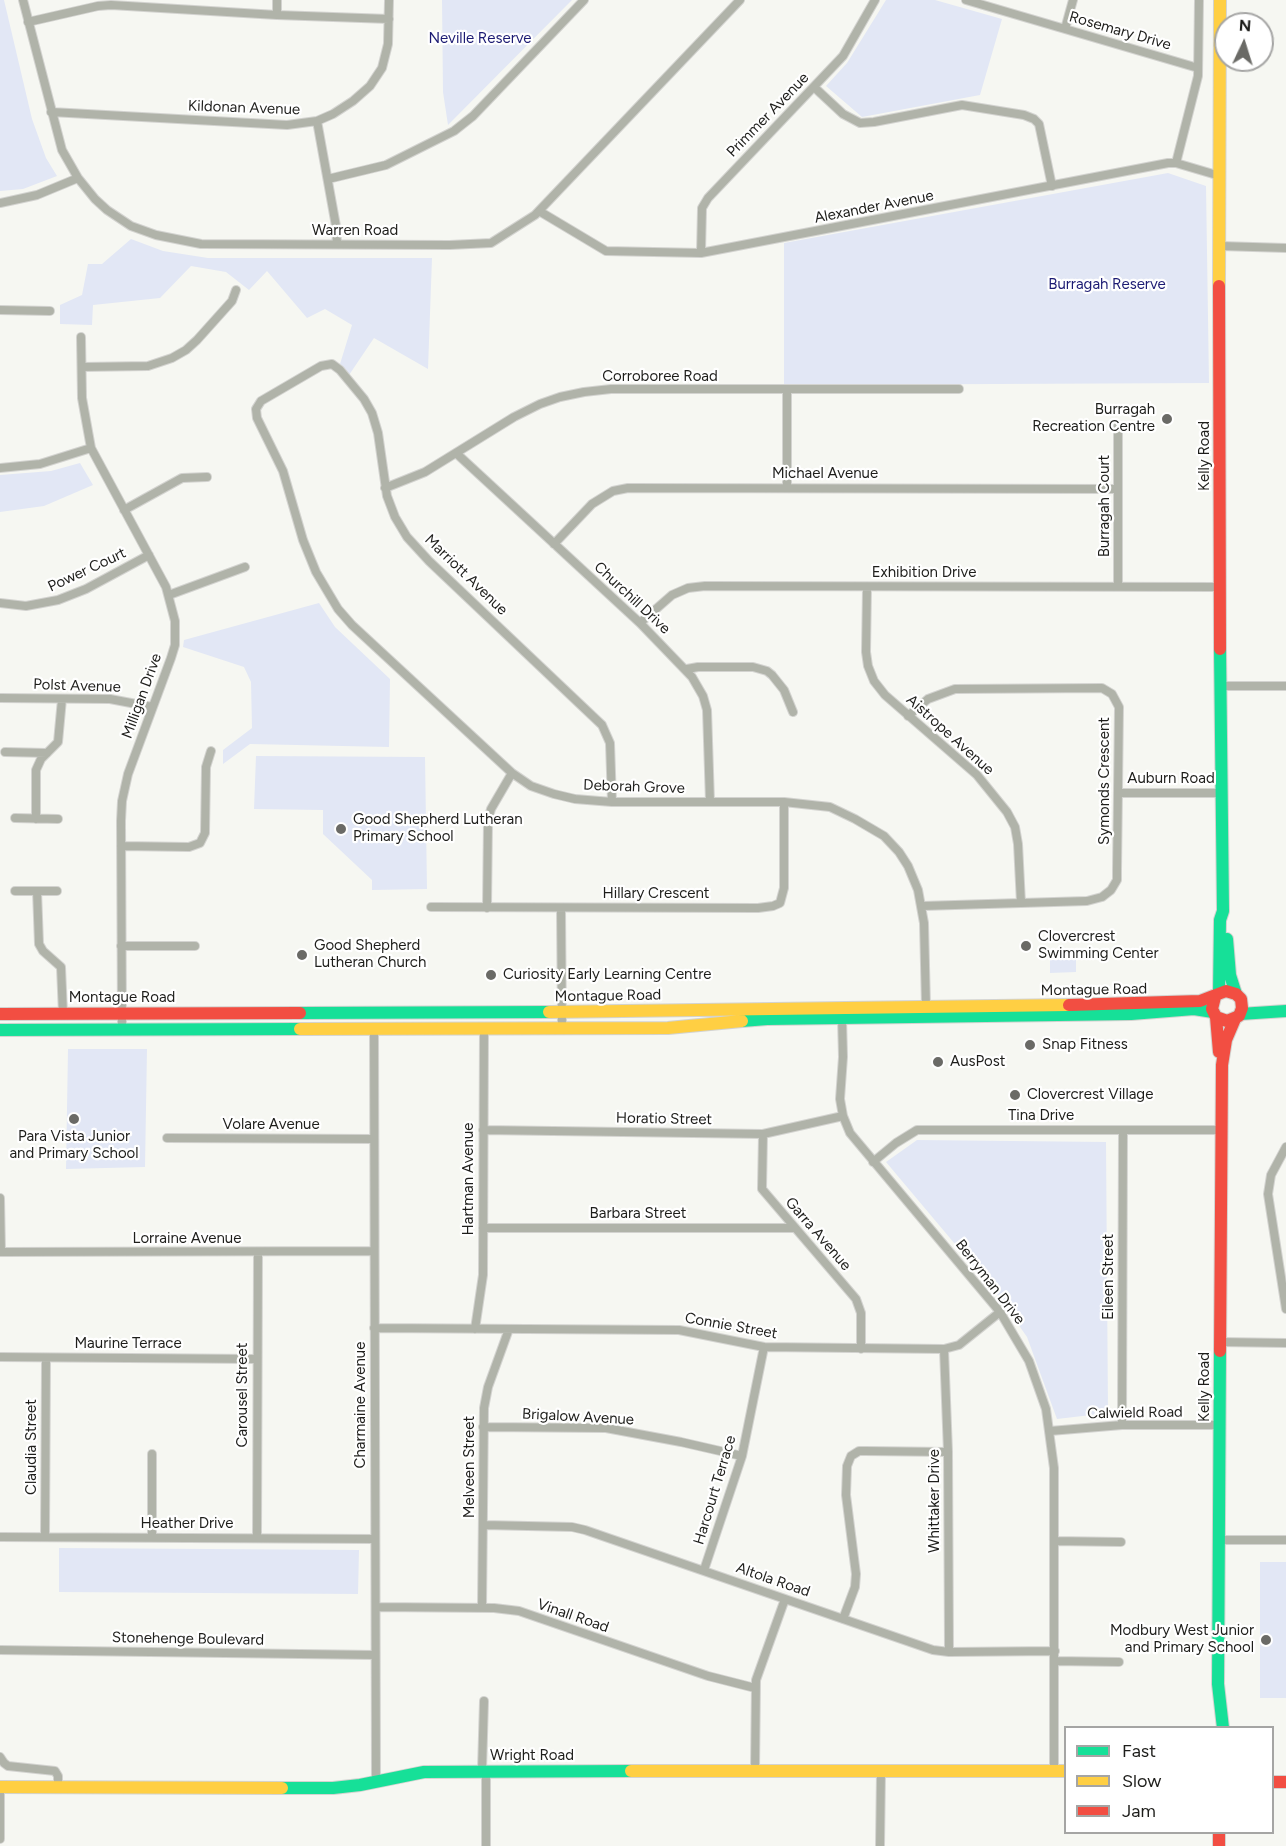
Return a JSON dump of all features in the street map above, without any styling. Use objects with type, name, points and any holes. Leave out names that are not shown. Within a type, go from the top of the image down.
[{"type":"main road","name":"Kelly Road","points":[[1220,0],[1220,587],[1223,911],[1226,921],[1230,975],[1239,997]]},
{"type":"main road","name":"Kelly Road","points":[[1217,995],[1220,920],[1223,911]]},
{"type":"main road","points":[[1286,1005],[1239,997],[1226,991],[1217,995],[1212,1003],[1215,1014],[1223,1021],[1286,1011]]},
{"type":"main road","name":"Montague Road","points":[[0,1014],[374,1012],[842,1014],[1175,1003],[1200,1001],[1217,995]]},
{"type":"main road","points":[[1238,1017],[1242,1008],[1239,997]]},
{"type":"main road","name":"Montague Road","points":[[926,1012],[1131,1014],[1194,1009],[1215,1014]]},
{"type":"main road","points":[[374,1012],[374,1028]]},
{"type":"main road","name":"Montague Road","points":[[0,1030],[668,1028],[842,1014]]},
{"type":"main road","name":"Kelly Road","points":[[1215,1014],[1221,1065],[1218,1684],[1223,1726]]},
{"type":"main road","name":"Kelly Road","points":[[1221,1065],[1227,1035],[1238,1017]]},
{"type":"main road","name":"Kelly Road","points":[[1217,1726],[1221,1709]]},
{"type":"main road","name":"Wright Road","points":[[0,1787],[319,1788],[346,1787],[430,1772],[484,1770],[1060,1771]]},
{"type":"street","name":"Warren Road","points":[[23,0],[62,150],[78,178],[95,199],[119,219],[143,231],[173,240],[201,244],[488,244],[539,211],[740,0]]},
{"type":"street","points":[[277,0],[277,15]]},
{"type":"street","name":"Kildonan Avenue","points":[[51,112],[287,125],[317,121],[348,105],[374,81],[382,68],[386,57],[389,0]]},
{"type":"street","points":[[328,179],[386,165],[454,131],[473,116],[584,0]]},
{"type":"street","name":"Primmer Avenue","points":[[701,253],[702,208],[708,198],[843,56],[875,0]]},
{"type":"street","name":"Rosemary Drive","points":[[966,0],[1198,68]]},
{"type":"street","points":[[1065,29],[1073,0]]},
{"type":"street","points":[[1176,163],[1195,90],[1198,68],[1199,0]]},
{"type":"street","points":[[28,22],[104,5],[160,4],[277,15],[389,19]]},
{"type":"street","points":[[814,87],[843,114],[860,123],[962,105],[1034,119],[1039,124],[1052,186]]},
{"type":"street","points":[[317,121],[337,244]]},
{"type":"street","name":"Alexander Avenue","points":[[539,211],[606,251],[701,253],[1176,163],[1220,176]]},
{"type":"street","points":[[0,204],[37,195],[78,178]]},
{"type":"street","points":[[1220,246],[1286,248]]},
{"type":"street","points":[[82,367],[148,366],[172,358],[197,340],[232,301],[236,290]]},
{"type":"street","points":[[0,310],[50,311]]},
{"type":"street","name":"Milligan Drive","points":[[81,337],[83,406],[91,448],[169,595],[175,621],[175,645],[170,663],[126,783],[122,809],[122,1029]]},
{"type":"street","name":"Marriott Avenue","points":[[256,409],[258,404],[267,397],[321,366],[332,364],[335,366],[364,399],[372,413],[378,433],[385,488],[400,525],[421,553],[602,724],[610,743],[612,802]]},
{"type":"street","name":"Corroboree Road","points":[[385,488],[425,472],[535,407],[573,394],[611,389],[959,389]]},
{"type":"street","points":[[787,390],[787,488]]},
{"type":"street","name":"Deborah Grove","points":[[256,409],[257,418],[284,471],[303,540],[316,572],[338,609],[371,644],[512,773],[531,786],[565,797],[612,802],[784,802],[830,807],[884,836],[908,866],[922,906],[926,953],[926,1012]]},
{"type":"street","name":"Burragah Court","points":[[1118,426],[1118,586]]},
{"type":"street","points":[[0,468],[40,465],[91,448]]},
{"type":"street","name":"Churchill Drive","points":[[456,453],[687,669],[698,686],[707,710],[710,802]]},
{"type":"street","points":[[124,510],[182,478],[207,477]]},
{"type":"street","name":"Michael Avenue","points":[[554,544],[592,504],[606,494],[620,489],[1118,489]]},
{"type":"street","name":"Power Court","points":[[0,603],[27,606],[58,600],[86,589],[149,555]]},
{"type":"street","points":[[169,595],[245,567]]},
{"type":"street","name":"Exhibition Drive","points":[[640,623],[672,595],[697,586],[1220,587]]},
{"type":"street","name":"Aistrope Avenue","points":[[867,587],[868,666],[879,688],[977,775],[1011,819],[1018,844],[1021,903]]},
{"type":"street","points":[[687,669],[692,667],[753,667],[766,671],[784,690],[793,712]]},
{"type":"street","points":[[1221,686],[1286,686]]},
{"type":"street","name":"Symonds Crescent","points":[[908,716],[928,699],[955,689],[1102,688],[1115,698],[1119,707],[1117,880],[1111,890],[1095,900],[922,906]]},
{"type":"street","name":"Polst Avenue","points":[[0,698],[117,700],[152,707]]},
{"type":"street","points":[[36,819],[36,770],[39,762],[59,740],[62,699]]},
{"type":"street","points":[[5,752],[47,753]]},
{"type":"street","points":[[121,846],[189,847],[200,843],[205,833],[206,771],[211,752]]},
{"type":"street","points":[[487,908],[488,820],[491,809],[512,773]]},
{"type":"street","name":"Auburn Road","points":[[1119,792],[1222,793]]},
{"type":"street","name":"Hillary Crescent","points":[[430,907],[758,908],[777,905],[782,899],[784,888],[784,802]]},
{"type":"street","points":[[15,818],[58,819]]},
{"type":"street","points":[[15,891],[57,891]]},
{"type":"street","points":[[37,891],[39,944],[43,951],[61,967],[63,1014]]},
{"type":"street","points":[[561,908],[562,1028]]},
{"type":"street","points":[[122,946],[195,946]]},
{"type":"street","name":"Berryman Drive","points":[[842,1014],[843,1057],[840,1099],[843,1116],[853,1138],[1000,1312],[1019,1342],[1036,1378],[1050,1431],[1054,1468],[1054,1661],[1060,1771]]},
{"type":"street","name":"Charmaine Avenue","points":[[374,1028],[376,1782]]},
{"type":"street","name":"Hartman Avenue","points":[[475,1329],[482,1286],[484,1028]]},
{"type":"street","name":"Horatio Street","points":[[483,1130],[763,1134],[843,1116]]},
{"type":"street","name":"Tina Drive","points":[[873,1162],[916,1130],[1220,1131]]},
{"type":"street","name":"Eileen Street","points":[[1122,1425],[1123,1130]]},
{"type":"street","name":"Garra Avenue","points":[[763,1134],[762,1189],[859,1303],[861,1349]]},
{"type":"street","name":"Volare Avenue","points":[[167,1138],[374,1138]]},
{"type":"street","points":[[1286,1147],[1271,1175],[1268,1194],[1286,1309]]},
{"type":"street","points":[[0,1198],[0,1252]]},
{"type":"street","name":"Barbara Street","points":[[483,1228],[794,1228]]},
{"type":"street","name":"Lorraine Avenue","points":[[0,1252],[374,1251]]},
{"type":"street","name":"Carousel Street","points":[[257,1538],[258,1252]]},
{"type":"street","name":"Connie Street","points":[[374,1328],[685,1331],[764,1347],[944,1349],[959,1345],[1000,1312]]},
{"type":"street","name":"Melveen Street","points":[[482,1608],[484,1408],[488,1387],[509,1329]]},
{"type":"street","points":[[1220,1342],[1286,1343]]},
{"type":"street","name":"Harcourt Terrace","points":[[704,1570],[742,1456],[764,1347]]},
{"type":"street","name":"Whittaker Drive","points":[[944,1349],[948,1452],[949,1652]]},
{"type":"street","name":"Maurine Terrace","points":[[0,1357],[256,1359]]},
{"type":"street","name":"Claudia Street","points":[[45,1537],[46,1358]]},
{"type":"street","name":"Calwield Road","points":[[1050,1431],[1122,1425],[1220,1425]]},
{"type":"street","name":"Brigalow Avenue","points":[[483,1427],[606,1428],[671,1439],[742,1456]]},
{"type":"street","points":[[843,1619],[855,1587],[856,1574],[846,1496],[847,1466],[851,1456],[865,1451],[948,1452]]},
{"type":"street","points":[[152,1454],[152,1538]]},
{"type":"street","name":"Altola Road","points":[[484,1525],[578,1528],[924,1648],[949,1652],[1055,1651]]},
{"type":"street","name":"Heather Drive","points":[[0,1537],[375,1539]]},
{"type":"street","points":[[1219,1540],[1286,1540]]},
{"type":"street","points":[[1054,1541],[1120,1542]]},
{"type":"street","points":[[755,1771],[755,1688],[785,1599]]},
{"type":"street","name":"Vinall Road","points":[[376,1607],[482,1608],[519,1611],[708,1676],[755,1688]]},
{"type":"street","name":"Stonehenge Boulevard","points":[[0,1650],[375,1655]]},
{"type":"street","points":[[1054,1661],[1119,1662]]},
{"type":"street","points":[[484,1701],[486,1846]]},
{"type":"street","points":[[0,1756],[8,1766],[55,1771],[58,1788]]},
{"type":"street","points":[[880,1846],[881,1771]]},
{"type":"street","points":[[0,1787],[0,1839]]},
{"type":"green space","points":[[0,0],[4,0],[32,119],[46,158],[57,176],[23,189],[0,191]]},
{"type":"green space","name":"Neville Reserve","points":[[442,0],[572,0],[448,125],[443,92]]},
{"type":"green space","points":[[886,0],[935,0],[1002,19],[980,95],[862,117],[826,86],[847,63]]},
{"type":"green space","name":"Burragah Reserve","points":[[1168,173],[1206,186],[1209,383],[784,385],[784,243]]},
{"type":"green space","points":[[131,239],[163,251],[208,258],[432,258],[428,369],[374,338],[349,375],[340,364],[352,325],[325,309],[307,318],[267,271],[249,290],[226,272],[191,266],[160,298],[93,305],[92,325],[60,324],[60,305],[82,295],[88,264],[102,264]]},
{"type":"green space","points":[[80,463],[93,485],[44,506],[0,512],[0,475],[51,471]]},
{"type":"green space","points":[[319,603],[335,627],[390,679],[389,747],[250,744],[223,764],[223,750],[252,728],[251,682],[244,667],[183,647],[184,640]]},
{"type":"green space","points":[[256,756],[425,757],[427,889],[372,890],[372,880],[323,834],[323,810],[254,809]]},
{"type":"green space","points":[[1076,957],[1076,972],[1050,973],[1050,958]]},
{"type":"green space","points":[[68,1049],[147,1049],[145,1167],[66,1169]]},
{"type":"green space","points":[[917,1140],[1106,1142],[1108,1413],[1057,1419],[1027,1337],[997,1294],[886,1162]]},
{"type":"green space","points":[[59,1548],[359,1550],[358,1594],[59,1592]]},
{"type":"green space","points":[[1260,1562],[1286,1562],[1286,1698],[1260,1698]]},
{"type":"traffic: fast","points":[[1219,993],[1220,920],[1223,911],[1220,649]]},
{"type":"traffic: fast","points":[[1227,939],[1230,975],[1236,994]]},
{"type":"traffic: fast","points":[[742,1021],[1131,1014],[1194,1009],[1213,1012]]},
{"type":"traffic: fast","points":[[1240,1014],[1286,1011]]},
{"type":"traffic: fast","points":[[300,1013],[549,1012]]},
{"type":"traffic: fast","points":[[0,1030],[300,1029]]},
{"type":"traffic: fast","points":[[1220,1351],[1218,1684],[1223,1726]]},
{"type":"traffic: fast","points":[[282,1788],[333,1788],[360,1785],[424,1772],[631,1771]]},
{"type":"traffic: slow","points":[[1219,286],[1220,0]]},
{"type":"traffic: slow","points":[[549,1012],[1069,1005]]},
{"type":"traffic: slow","points":[[300,1029],[668,1028],[742,1021]]},
{"type":"traffic: slow","points":[[631,1771],[1064,1771]]},
{"type":"traffic: slow","points":[[0,1787],[282,1788]]},
{"type":"traffic: jam","points":[[1219,286],[1220,649]]},
{"type":"traffic: jam","points":[[1069,1005],[1200,1001],[1226,991],[1236,994],[1241,999],[1242,1008],[1239,1016],[1227,1021],[1216,1017],[1212,1009],[1215,997]]},
{"type":"traffic: jam","points":[[0,1014],[300,1013]]},
{"type":"traffic: jam","points":[[1216,1017],[1219,1052]]},
{"type":"traffic: jam","points":[[1220,1351],[1222,1065],[1226,1040],[1235,1019]]},
{"type":"traffic: jam","points":[[1274,1782],[1286,1782]]},
{"type":"traffic: jam","points":[[1219,1834],[1219,1846]]},
{"type":"place","name":"Burragah Recreation Centre","points":[[1167,419]]},
{"type":"place","name":"Good Shepherd Lutheran Primary School","points":[[341,829]]},
{"type":"place","name":"Clovercrest Swimming Center","points":[[1026,946]]},
{"type":"place","name":"Good Shepherd Lutheran Church","points":[[302,955]]},
{"type":"place","name":"Curiosity Early Learning Centre","points":[[491,975]]},
{"type":"place","name":"Snap Fitness","points":[[1030,1045]]},
{"type":"place","name":"AusPost","points":[[938,1062]]},
{"type":"place","name":"Clovercrest Village","points":[[1015,1095]]},
{"type":"place","name":"Para Vista Junior and Primary School","points":[[74,1119]]},
{"type":"place","name":"Modbury West Junior and Primary School","points":[[1266,1640]]}]
